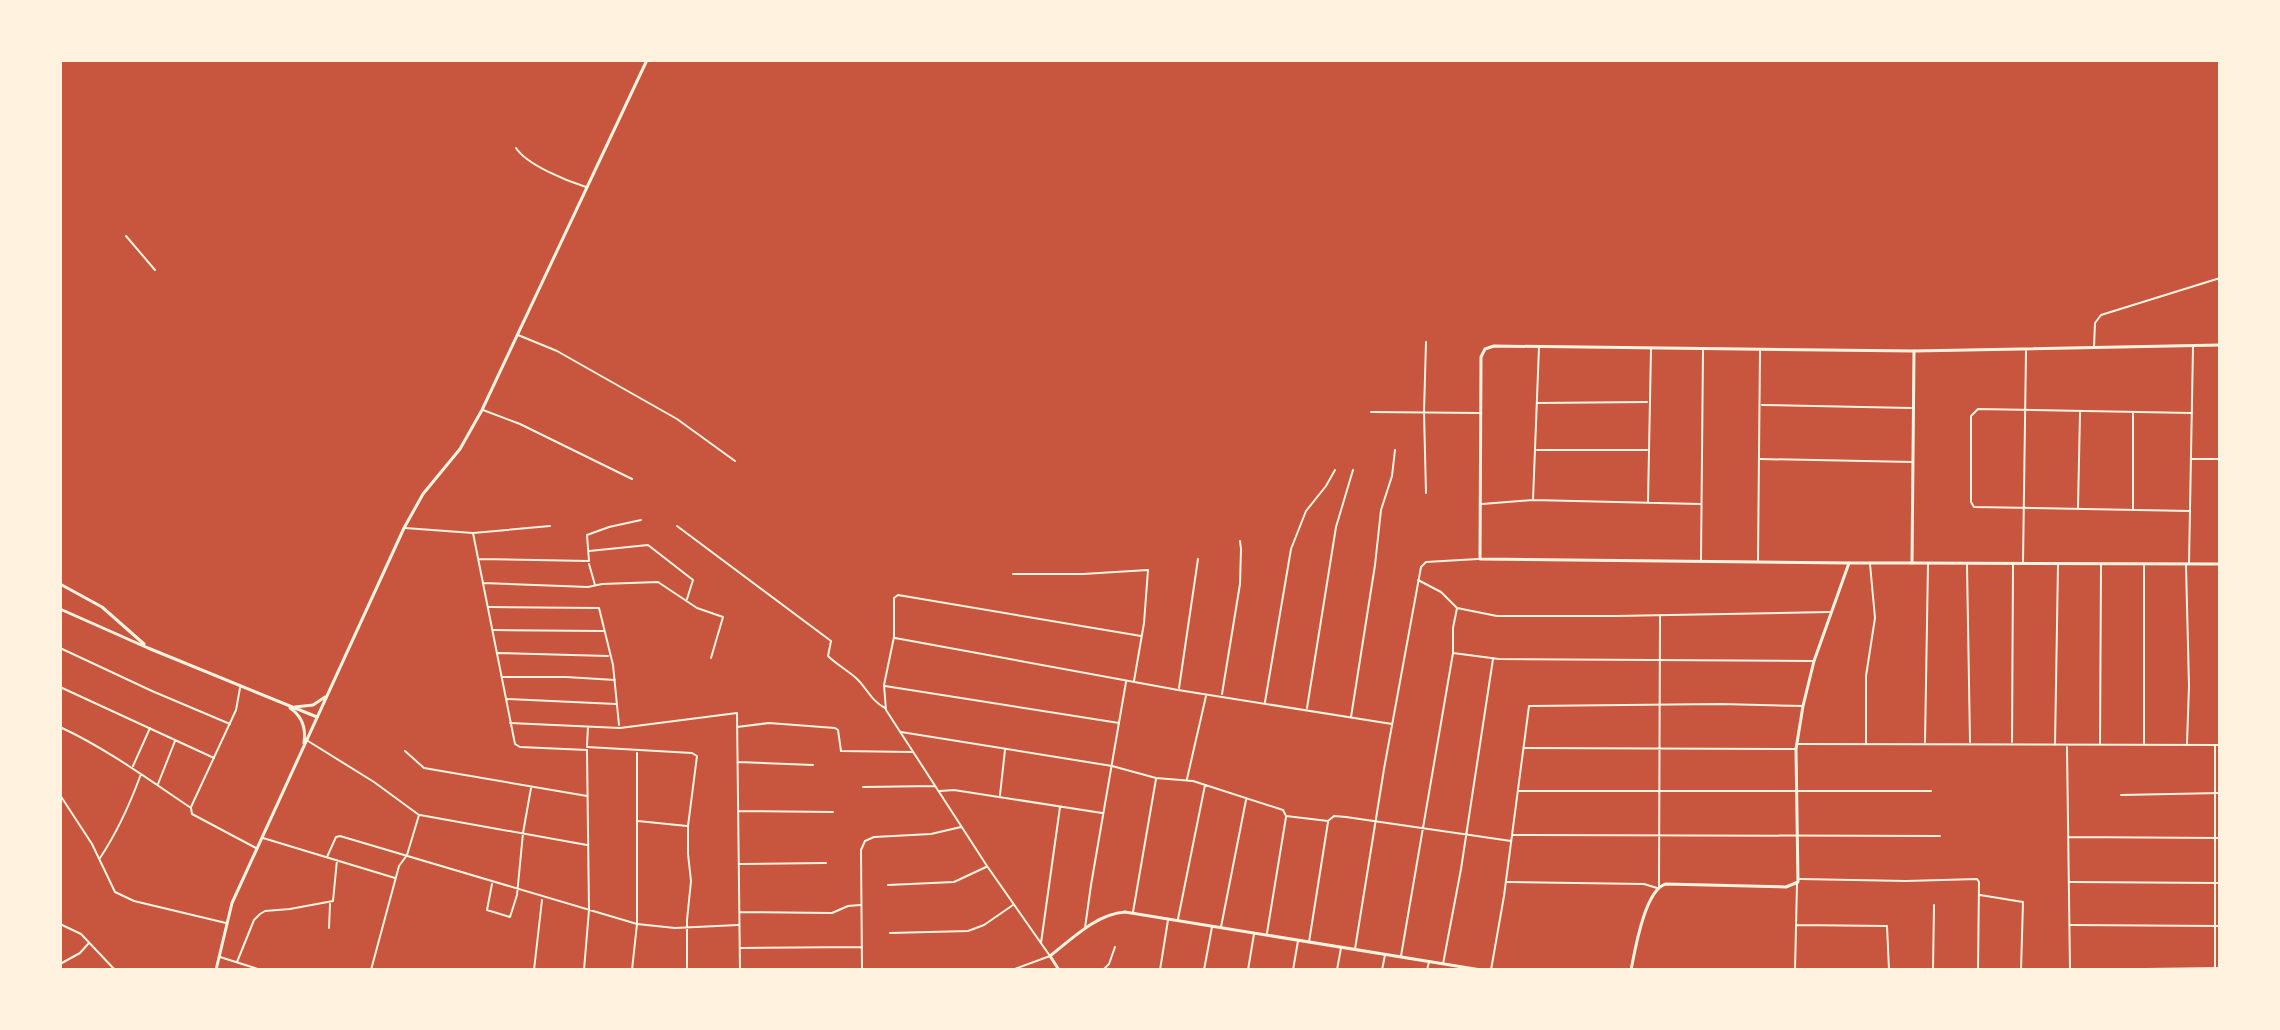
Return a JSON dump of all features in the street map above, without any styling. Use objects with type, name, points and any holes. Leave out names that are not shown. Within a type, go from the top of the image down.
[{"type":"main road","points":[[216,970],[232,903],[404,528],[423,494],[466,441],[647,60]]},
{"type":"main road","points":[[2220,345],[1914,351],[1494,346],[1485,349],[1481,357],[1480,504],[1480,559],[2220,564]]},
{"type":"main road","points":[[1912,563],[1914,351]]},
{"type":"main road","points":[[1631,970],[1642,922],[1658,887],[1666,884],[1786,887],[1798,881],[1796,747],[1814,661],[1849,563]]},
{"type":"main road","points":[[60,584],[102,607],[148,648]]},
{"type":"main road","points":[[60,609],[317,717]]},
{"type":"main road","points":[[287,705],[313,705],[327,695]]},
{"type":"main road","points":[[287,705],[302,720],[305,730],[301,750]]},
{"type":"main road","points":[[1059,970],[1050,956],[1085,928],[1112,914],[1133,912],[1481,970]]},
{"type":"street","points":[[516,148],[520,154],[557,176],[587,188]]},
{"type":"street","points":[[126,236],[155,270]]},
{"type":"street","points":[[2093,348],[2095,323],[2101,315],[2220,278]]},
{"type":"street","points":[[517,334],[557,351],[677,419],[735,461]]},
{"type":"street","points":[[1426,342],[1426,493]]},
{"type":"street","points":[[1533,500],[1539,346]]},
{"type":"street","points":[[2187,745],[2193,346]]},
{"type":"street","points":[[1648,503],[1651,347]]},
{"type":"street","points":[[1701,560],[1703,349]]},
{"type":"street","points":[[1758,561],[1760,349]]},
{"type":"street","points":[[2023,563],[2026,350]]},
{"type":"street","points":[[1536,403],[1649,402]]},
{"type":"street","points":[[1761,405],[1913,408]]},
{"type":"street","points":[[2190,511],[1974,507],[1971,502],[1971,416],[1978,409],[2192,413]]},
{"type":"street","points":[[482,410],[520,424],[632,479]]},
{"type":"street","points":[[1371,412],[1481,413]]},
{"type":"street","points":[[2078,509],[2080,412]]},
{"type":"street","points":[[2133,412],[2133,509]]},
{"type":"street","points":[[1351,718],[1381,510],[1393,470],[1395,450]]},
{"type":"street","points":[[1536,450],[1649,450]]},
{"type":"street","points":[[1759,459],[1913,462]]},
{"type":"street","points":[[2191,459],[2220,459]]},
{"type":"street","points":[[1265,703],[1291,549],[1306,511],[1335,470]]},
{"type":"street","points":[[1307,710],[1336,527],[1353,470]]},
{"type":"street","points":[[1480,504],[1533,500],[1700,504]]},
{"type":"street","points":[[595,586],[589,561],[588,534],[641,520]]},
{"type":"street","points":[[404,528],[473,533],[550,526]]},
{"type":"street","points":[[677,526],[831,641],[828,656],[831,660],[851,673],[875,702],[886,708]]},
{"type":"street","points":[[473,533],[510,723],[518,747],[692,753],[697,756],[688,826],[691,881],[687,970]]},
{"type":"street","points":[[1222,696],[1240,584],[1240,541]]},
{"type":"street","points":[[588,551],[648,545],[693,579],[686,601]]},
{"type":"street","points":[[477,559],[589,561]]},
{"type":"street","points":[[1178,690],[1198,559]]},
{"type":"street","points":[[1355,949],[1421,567],[1426,562],[1480,559]]},
{"type":"street","points":[[1866,744],[1866,676],[1875,618],[1870,562]]},
{"type":"street","points":[[1925,744],[1928,563]]},
{"type":"street","points":[[2012,744],[2013,563]]},
{"type":"street","points":[[2055,745],[2058,563]]},
{"type":"street","points":[[1967,564],[1970,743]]},
{"type":"street","points":[[2100,745],[2101,564]]},
{"type":"street","points":[[2144,745],[2145,565]]},
{"type":"street","points":[[1013,574],[1148,570],[1134,682]]},
{"type":"street","points":[[1418,580],[1441,592],[1457,608],[1497,616],[1830,612]]},
{"type":"street","points":[[483,583],[595,586],[658,582],[697,608],[723,617],[711,658]]},
{"type":"street","points":[[1012,970],[1050,956],[987,866],[886,708],[884,685],[894,637],[892,609],[895,595],[1141,636]]},
{"type":"street","points":[[487,607],[599,608],[611,656],[620,728]]},
{"type":"street","points":[[1401,957],[1453,653],[1457,608]]},
{"type":"street","points":[[1506,882],[1644,884],[1658,887],[1661,835],[1660,615]]},
{"type":"street","points":[[493,630],[604,631]]},
{"type":"street","points":[[894,637],[1206,695],[1392,724]]},
{"type":"street","points":[[60,648],[230,724]]},
{"type":"street","points":[[497,653],[611,656]]},
{"type":"street","points":[[1453,653],[1493,658],[1814,661]]},
{"type":"street","points":[[1443,964],[1461,869],[1493,658]]},
{"type":"street","points":[[501,677],[615,680]]},
{"type":"street","points":[[1085,928],[1126,680]]},
{"type":"street","points":[[884,685],[1119,723]]},
{"type":"street","points":[[241,686],[236,710],[191,808],[192,814],[257,848]]},
{"type":"street","points":[[60,687],[214,758]]},
{"type":"street","points":[[1187,780],[1206,695]]},
{"type":"street","points":[[506,699],[619,704]]},
{"type":"street","points":[[1491,970],[1529,706],[1803,706]]},
{"type":"street","points":[[510,723],[620,728],[737,713],[740,970]]},
{"type":"street","points":[[737,727],[769,723],[835,728],[841,751],[913,752]]},
{"type":"street","points":[[60,727],[133,767],[191,808]]},
{"type":"street","points":[[584,970],[589,910],[588,727]]},
{"type":"street","points":[[133,767],[150,728]]},
{"type":"street","points":[[900,732],[1112,766],[1156,778],[1187,780],[1283,810],[1286,816],[1267,935]]},
{"type":"street","points":[[157,785],[176,740]]},
{"type":"street","points":[[306,740],[374,782],[419,815],[590,845]]},
{"type":"street","points":[[1524,748],[1970,743],[2220,745]]},
{"type":"street","points":[[2067,745],[2070,970],[2220,968]]},
{"type":"street","points":[[2215,745],[2218,838],[2215,969]]},
{"type":"street","points":[[1000,796],[1005,749]]},
{"type":"street","points":[[405,751],[424,768],[588,796]]},
{"type":"street","points":[[632,970],[637,924],[637,751]]},
{"type":"street","points":[[738,762],[813,765]]},
{"type":"street","points":[[99,858],[124,817],[141,773]]},
{"type":"street","points":[[1133,912],[1156,778]]},
{"type":"street","points":[[1178,920],[1205,785]]},
{"type":"street","points":[[863,787],[936,786]]},
{"type":"street","points":[[492,883],[487,910],[510,917],[518,890],[531,787]]},
{"type":"street","points":[[940,791],[1000,796],[1104,813]]},
{"type":"street","points":[[1517,791],[1931,791]]},
{"type":"street","points":[[2121,795],[2220,793]]},
{"type":"street","points":[[60,795],[99,858],[115,892],[123,897],[227,924]]},
{"type":"street","points":[[1221,928],[1246,798]]},
{"type":"street","points":[[1041,944],[1060,806]]},
{"type":"street","points":[[738,811],[833,812]]},
{"type":"street","points":[[371,970],[396,879],[419,815]]},
{"type":"street","points":[[1286,816],[1328,821]]},
{"type":"street","points":[[1309,942],[1328,821],[1334,816],[1511,841]]},
{"type":"street","points":[[637,821],[688,826]]},
{"type":"street","points":[[862,970],[861,850],[865,841],[874,837],[931,834],[962,826]]},
{"type":"street","points":[[1512,835],[1940,836]]},
{"type":"street","points":[[327,857],[336,837],[340,836],[637,924],[687,928],[739,925]]},
{"type":"street","points":[[2067,837],[2218,838]]},
{"type":"street","points":[[262,838],[396,879]]},
{"type":"street","points":[[329,928],[337,860]]},
{"type":"street","points":[[739,864],[826,863]]},
{"type":"street","points":[[888,885],[954,882],[987,866]]},
{"type":"street","points":[[1795,970],[1798,881],[1977,879],[1978,970]]},
{"type":"street","points":[[2068,882],[2218,883]]},
{"type":"street","points":[[1979,895],[2023,902],[2021,970]]},
{"type":"street","points":[[534,970],[542,898]]},
{"type":"street","points":[[237,962],[254,920],[260,914],[330,902]]},
{"type":"street","points":[[739,912],[832,913],[848,906],[862,905]]},
{"type":"street","points":[[890,933],[968,931],[984,925],[1014,905]]},
{"type":"street","points":[[1933,970],[1934,905]]},
{"type":"street","points":[[1160,970],[1169,919]]},
{"type":"street","points":[[60,924],[90,943],[115,970]]},
{"type":"street","points":[[1797,925],[1887,926],[1889,970]]},
{"type":"street","points":[[2070,925],[2220,926]]},
{"type":"street","points":[[1204,970],[1212,926]]},
{"type":"street","points":[[1248,970],[1254,933]]},
{"type":"street","points":[[1293,970],[1298,940]]},
{"type":"street","points":[[60,964],[80,953],[90,943]]},
{"type":"street","points":[[740,948],[862,947]]},
{"type":"street","points":[[1103,970],[1109,964],[1115,947]]},
{"type":"street","points":[[1337,970],[1341,947]]},
{"type":"street","points":[[1382,970],[1385,954]]},
{"type":"street","points":[[219,957],[261,970]]},
{"type":"street","points":[[1427,970],[1429,961]]}]
